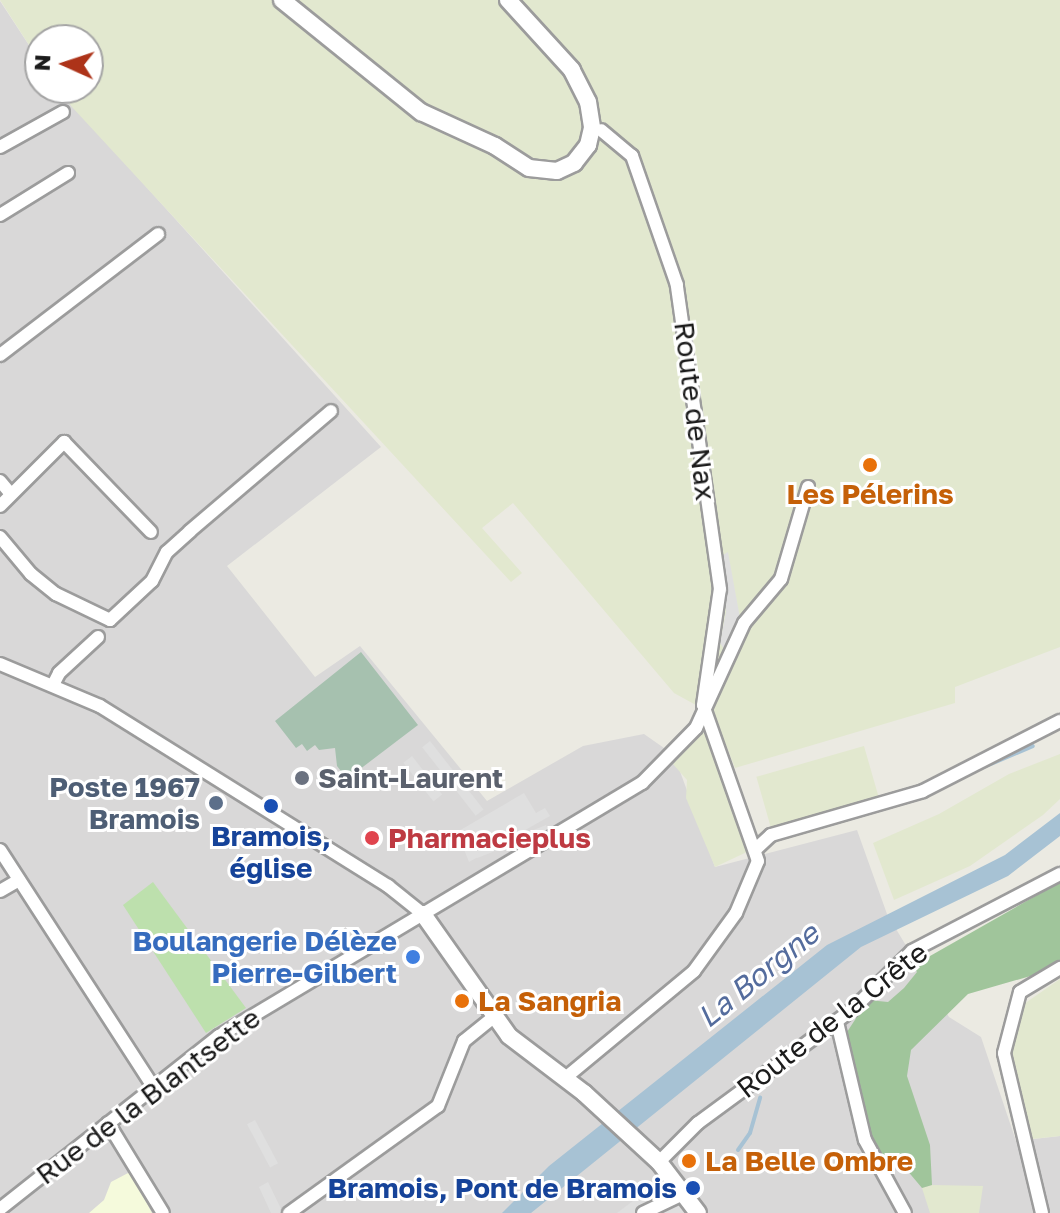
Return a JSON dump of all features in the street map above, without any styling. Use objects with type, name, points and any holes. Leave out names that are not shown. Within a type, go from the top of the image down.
[{"type":"street","points":[[282,0],[421,112],[495,146],[529,168],[557,171],[574,163],[588,145],[592,127],[588,102],[572,70],[508,0]]},
{"type":"street","points":[[0,147],[63,112]]},
{"type":"street","name":"Route de Nax","points":[[601,130],[628,150],[639,172],[681,304],[720,589],[703,701],[706,714]]},
{"type":"street","points":[[0,215],[68,173]]},
{"type":"street","points":[[0,355],[158,234]]},
{"type":"street","points":[[54,683],[59,673],[152,581],[167,552],[331,411]]},
{"type":"street","points":[[0,506],[64,442],[151,532]]},
{"type":"street","points":[[0,481],[11,494]]},
{"type":"street","name":"Rue de la Blantsette","points":[[0,1209],[152,1085],[269,1003],[642,783],[674,755],[706,714],[744,623],[781,579],[808,487]]},
{"type":"street","points":[[0,537],[31,574],[56,594],[110,620]]},
{"type":"street","points":[[0,664],[54,683],[236,790],[423,914],[494,1017],[532,1058],[600,1107],[659,1162],[698,1213]]},
{"type":"street","points":[[564,1079],[678,987],[707,956],[749,885],[758,861],[757,848],[706,714]]},
{"type":"street","points":[[757,848],[771,835],[923,791],[1060,721]]},
{"type":"street","points":[[0,850],[152,1085]]},
{"type":"street","name":"Route de la Crête","points":[[659,1162],[698,1123],[837,1022],[912,951],[1060,874]]},
{"type":"street","points":[[0,891],[19,880]]},
{"type":"street","points":[[1042,1213],[1004,1053],[1020,992],[1060,968]]},
{"type":"street","points":[[289,1213],[438,1106],[464,1041],[494,1017]]},
{"type":"street","points":[[837,1022],[865,1140],[905,1213]]},
{"type":"street","points":[[108,1123],[163,1213]]},
{"type":"street","points":[[643,1213],[685,1193]]},
{"type":"shaded area","points":[[0,0],[1060,0],[1060,647],[955,687],[955,703],[735,768],[714,715],[674,693],[513,503],[482,528],[522,573],[511,582],[72,107],[70,104],[104,104],[104,24],[24,24],[24,37]]},
{"type":"shaded area","points":[[0,1],[24,38],[24,104],[71,104],[381,447],[227,566],[315,677],[360,646],[487,801],[583,746],[644,734],[674,755],[715,867],[857,830],[887,914],[949,1017],[981,1037],[1016,1141],[1060,1136],[1060,1213],[0,1213]]},
{"type":"shaded area","points":[[728,552],[740,618],[724,649],[720,643],[726,612],[723,555]]},
{"type":"shaded area","points":[[361,652],[418,725],[347,779],[337,766],[335,748],[319,750],[315,745],[307,751],[302,744],[296,748],[275,721]]},
{"type":"shaded area","points":[[706,730],[749,851],[715,867],[686,798],[687,780],[673,764]]},
{"type":"shaded area","points":[[430,741],[484,810],[476,816],[422,747]]},
{"type":"shaded area","points":[[864,746],[880,801],[772,832],[756,777]]},
{"type":"shaded area","points":[[1060,754],[1060,799],[1043,815],[970,866],[894,900],[873,843],[939,814],[1009,774]]},
{"type":"shaded area","points":[[412,756],[442,795],[433,801],[403,763]]},
{"type":"shaded area","points":[[524,793],[536,813],[545,808],[550,816],[469,862],[457,832]]},
{"type":"shaded area","points":[[309,825],[379,870],[376,874],[307,828]]},
{"type":"shaded area","points":[[546,825],[548,830],[477,858],[476,853]]},
{"type":"shaded area","points":[[1060,979],[1060,1136],[1032,1139],[1013,1078],[1012,1041],[1021,1006]]},
{"type":"shaded area","points":[[255,1120],[278,1163],[270,1167],[247,1124]]},
{"type":"shaded area","points":[[130,1172],[152,1213],[89,1213],[104,1200],[111,1182]]},
{"type":"shaded area","points":[[661,1180],[686,1213],[617,1213]]},
{"type":"shaded area","points":[[268,1182],[283,1213],[271,1213],[259,1187]]},
{"type":"shaded area","points":[[932,1185],[983,1186],[979,1213],[930,1213],[922,1188]]},
{"type":"green space","points":[[153,882],[246,1008],[206,1033],[123,905]]},
{"type":"green space","points":[[1060,882],[1060,962],[1041,973],[968,994],[911,1050],[907,1076],[930,1145],[932,1185],[922,1188],[906,1169],[884,1161],[871,1136],[847,1032],[868,1000],[888,1002],[904,988],[917,972],[910,963],[923,960]]},
{"type":"water","points":[[1060,813],[1060,836],[1008,876],[861,947],[531,1213],[502,1213],[549,1166],[827,945],[1005,855]]},
{"type":"waterway","points":[[972,772],[1033,746]]},
{"type":"waterway","points":[[738,1150],[750,1133],[760,1097]]},
{"type":"place","name":"Les Pélerins","points":[[870,465]]},
{"type":"place","name":"Saint-Laurent","points":[[302,778]]},
{"type":"place","name":"Poste 1967 Bramois","points":[[216,803]]},
{"type":"place","name":"Bramois, église","points":[[271,806]]},
{"type":"place","name":"Pharmacieplus","points":[[372,838]]},
{"type":"place","name":"Boulangerie Délèze Pierre-Gilbert","points":[[413,957]]},
{"type":"place","name":"La Sangria","points":[[462,1001]]},
{"type":"place","name":"La Belle Ombre","points":[[689,1161]]},
{"type":"place","name":"Bramois, Pont de Bramois","points":[[693,1188]]},
{"type":"water label","name":"La Borgne","points":[[758,975]]}]
